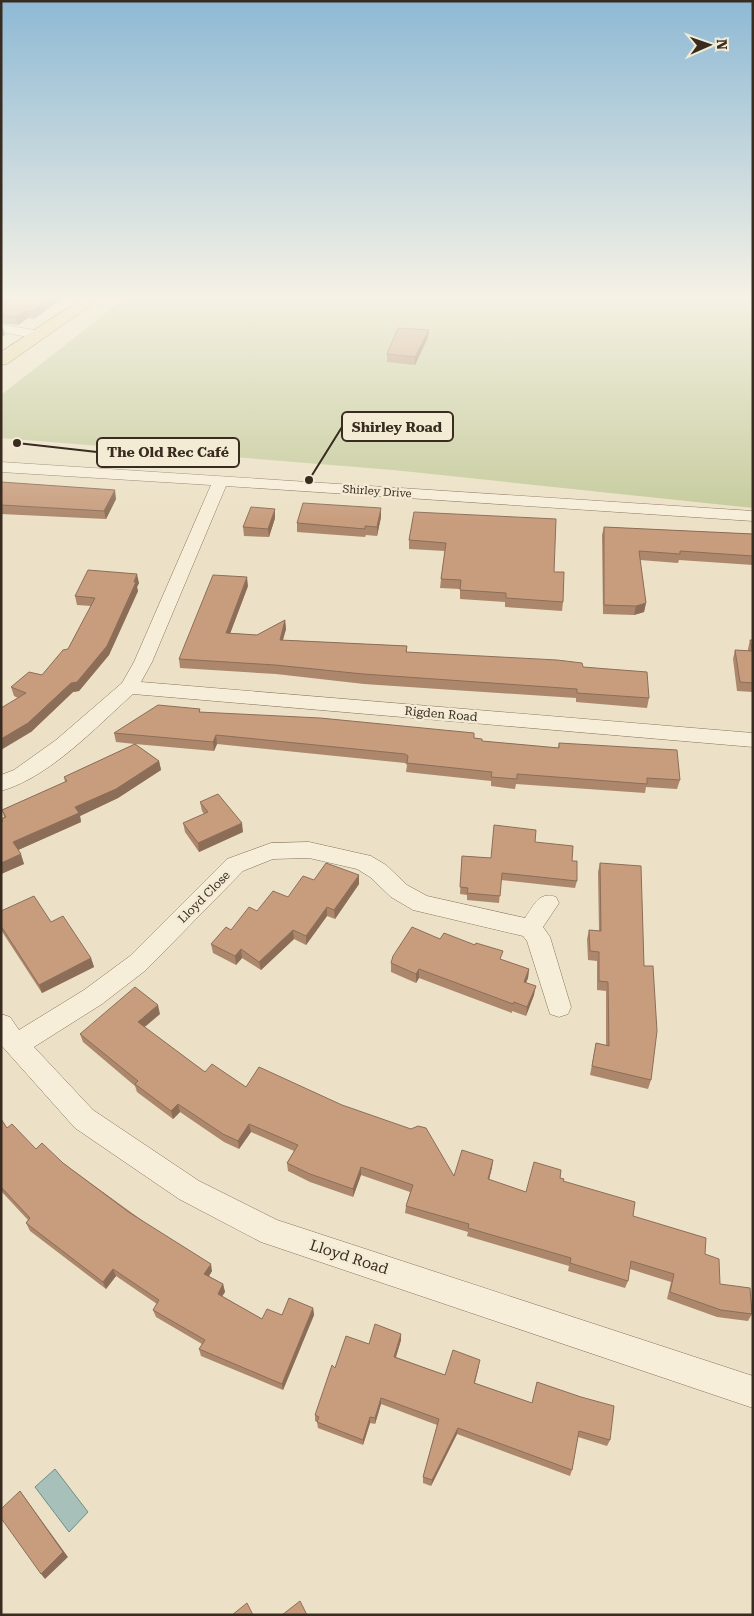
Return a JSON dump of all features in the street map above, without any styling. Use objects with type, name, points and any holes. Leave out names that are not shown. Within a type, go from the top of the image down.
[{"type":"street","name":"Shirley Drive","points":[[1,467],[753,516]]},
{"type":"street","points":[[1,784],[21,775],[63,745],[129,688],[143,662],[221,480]]},
{"type":"street","name":"Rigden Road","points":[[129,688],[753,740]]},
{"type":"street","name":"Lloyd Close","points":[[9,1035],[94,997],[138,963],[235,865],[271,850],[309,850],[363,862],[378,871],[399,891],[421,904],[530,928]]},
{"type":"street","points":[[548,903],[530,928],[538,937],[559,1007]]},
{"type":"street","name":"Lloyd Road","points":[[9,1035],[84,1119],[189,1190],[271,1232],[753,1392]]},
{"type":"green space","points":[[31,371],[753,371],[753,508],[393,470],[1,438],[1,395]]},
{"type":"water","points":[[55,1469],[88,1512],[69,1532],[35,1487]]},
{"type":"building","points":[[1,482],[115,490],[104,511],[1,505]]},
{"type":"building","points":[[303,503],[381,508],[377,527],[365,526],[365,529],[297,523]]},
{"type":"building","points":[[251,507],[275,509],[268,529],[243,527]]},
{"type":"building","points":[[414,512],[556,519],[554,572],[564,572],[563,602],[506,598],[506,593],[460,590],[461,580],[441,579],[446,543],[409,540]]},
{"type":"building","points":[[604,527],[753,534],[753,556],[680,551],[680,554],[639,551],[646,603],[636,606],[604,605]]},
{"type":"building","points":[[88,570],[137,574],[134,582],[136,582],[107,646],[77,682],[71,683],[28,723],[1,739],[1,708],[26,693],[11,687],[29,672],[42,675],[63,650],[68,649],[95,598],[75,596]]},
{"type":"building","points":[[213,575],[247,577],[226,633],[257,635],[285,620],[280,640],[407,646],[406,652],[557,660],[582,663],[583,667],[647,672],[649,698],[577,693],[577,689],[179,659]]},
{"type":"building","points":[[750,640],[753,640],[753,651]]},
{"type":"building","points":[[735,650],[753,651],[753,683],[740,682]]},
{"type":"building","points":[[158,705],[200,709],[199,712],[320,718],[474,733],[474,738],[482,739],[482,741],[559,748],[559,743],[677,750],[680,780],[647,778],[647,784],[517,774],[517,779],[491,777],[492,772],[407,763],[408,756],[405,754],[216,735],[213,742],[114,733]]},
{"type":"building","points":[[135,744],[159,761],[116,789],[75,807],[79,813],[13,842],[21,854],[1,863],[1,822],[3,821],[1,819],[6,817],[2,810],[67,781],[64,777]]},
{"type":"building","points":[[218,794],[242,823],[198,843],[183,823],[208,812],[200,802]]},
{"type":"building","points":[[494,825],[536,830],[535,842],[573,846],[572,861],[577,861],[577,881],[502,873],[500,896],[467,893],[468,888],[460,887],[462,856],[491,858]]},
{"type":"building","points":[[326,863],[359,875],[334,910],[327,907],[306,936],[293,930],[259,962],[241,949],[235,956],[211,944],[226,927],[231,930],[249,907],[257,911],[273,891],[288,897],[303,876],[314,880]]},
{"type":"building","points":[[600,863],[641,866],[644,966],[653,966],[657,1031],[651,1080],[592,1066],[596,1043],[609,1046],[608,982],[599,981],[599,952],[590,951],[589,930],[601,931]]},
{"type":"building","points":[[34,896],[51,922],[63,916],[91,958],[39,985],[1,926],[1,911]]},
{"type":"building","points":[[412,927],[440,939],[444,933],[475,945],[476,943],[503,951],[500,959],[529,969],[524,982],[536,986],[527,1007],[514,1002],[513,1004],[419,969],[416,974],[391,963],[393,956]]},
{"type":"building","points":[[135,987],[158,1005],[138,1022],[205,1072],[212,1064],[246,1087],[259,1067],[342,1105],[411,1129],[418,1126],[426,1128],[454,1176],[462,1150],[493,1160],[488,1179],[526,1192],[534,1162],[561,1170],[560,1178],[564,1179],[563,1181],[635,1202],[633,1216],[706,1238],[705,1254],[719,1259],[720,1284],[750,1288],[752,1314],[721,1310],[670,1292],[674,1274],[631,1261],[628,1281],[570,1263],[571,1258],[468,1228],[469,1224],[406,1206],[413,1185],[361,1167],[353,1189],[310,1174],[287,1163],[298,1145],[249,1124],[238,1141],[223,1134],[178,1104],[171,1111],[135,1084],[138,1081],[80,1034]]},
{"type":"building","points":[[1,1119],[7,1128],[12,1124],[36,1149],[42,1143],[63,1163],[130,1213],[211,1264],[204,1274],[223,1284],[218,1294],[262,1319],[267,1309],[282,1315],[289,1298],[313,1308],[282,1384],[199,1349],[205,1340],[153,1310],[159,1300],[113,1269],[103,1282],[26,1223],[30,1218],[1,1187]]},
{"type":"building","points":[[375,1324],[401,1334],[394,1357],[445,1375],[453,1350],[480,1360],[474,1383],[532,1403],[537,1382],[614,1406],[610,1440],[579,1431],[572,1470],[458,1428],[432,1480],[423,1477],[439,1419],[381,1398],[375,1418],[370,1417],[363,1440],[317,1422],[319,1417],[315,1415],[332,1365],[335,1368],[346,1336],[369,1344]]},
{"type":"building","points":[[20,1491],[63,1552],[41,1574],[1,1518],[1,1509]]},
{"type":"building","points":[[300,1601],[307,1615],[282,1615]]},
{"type":"building","points":[[247,1603],[253,1615],[232,1615]]},
{"type":"place","name":"The Old Rec Café","points":[[17,443]]},
{"type":"place","name":"Shirley Road","points":[[309,480]]}]
